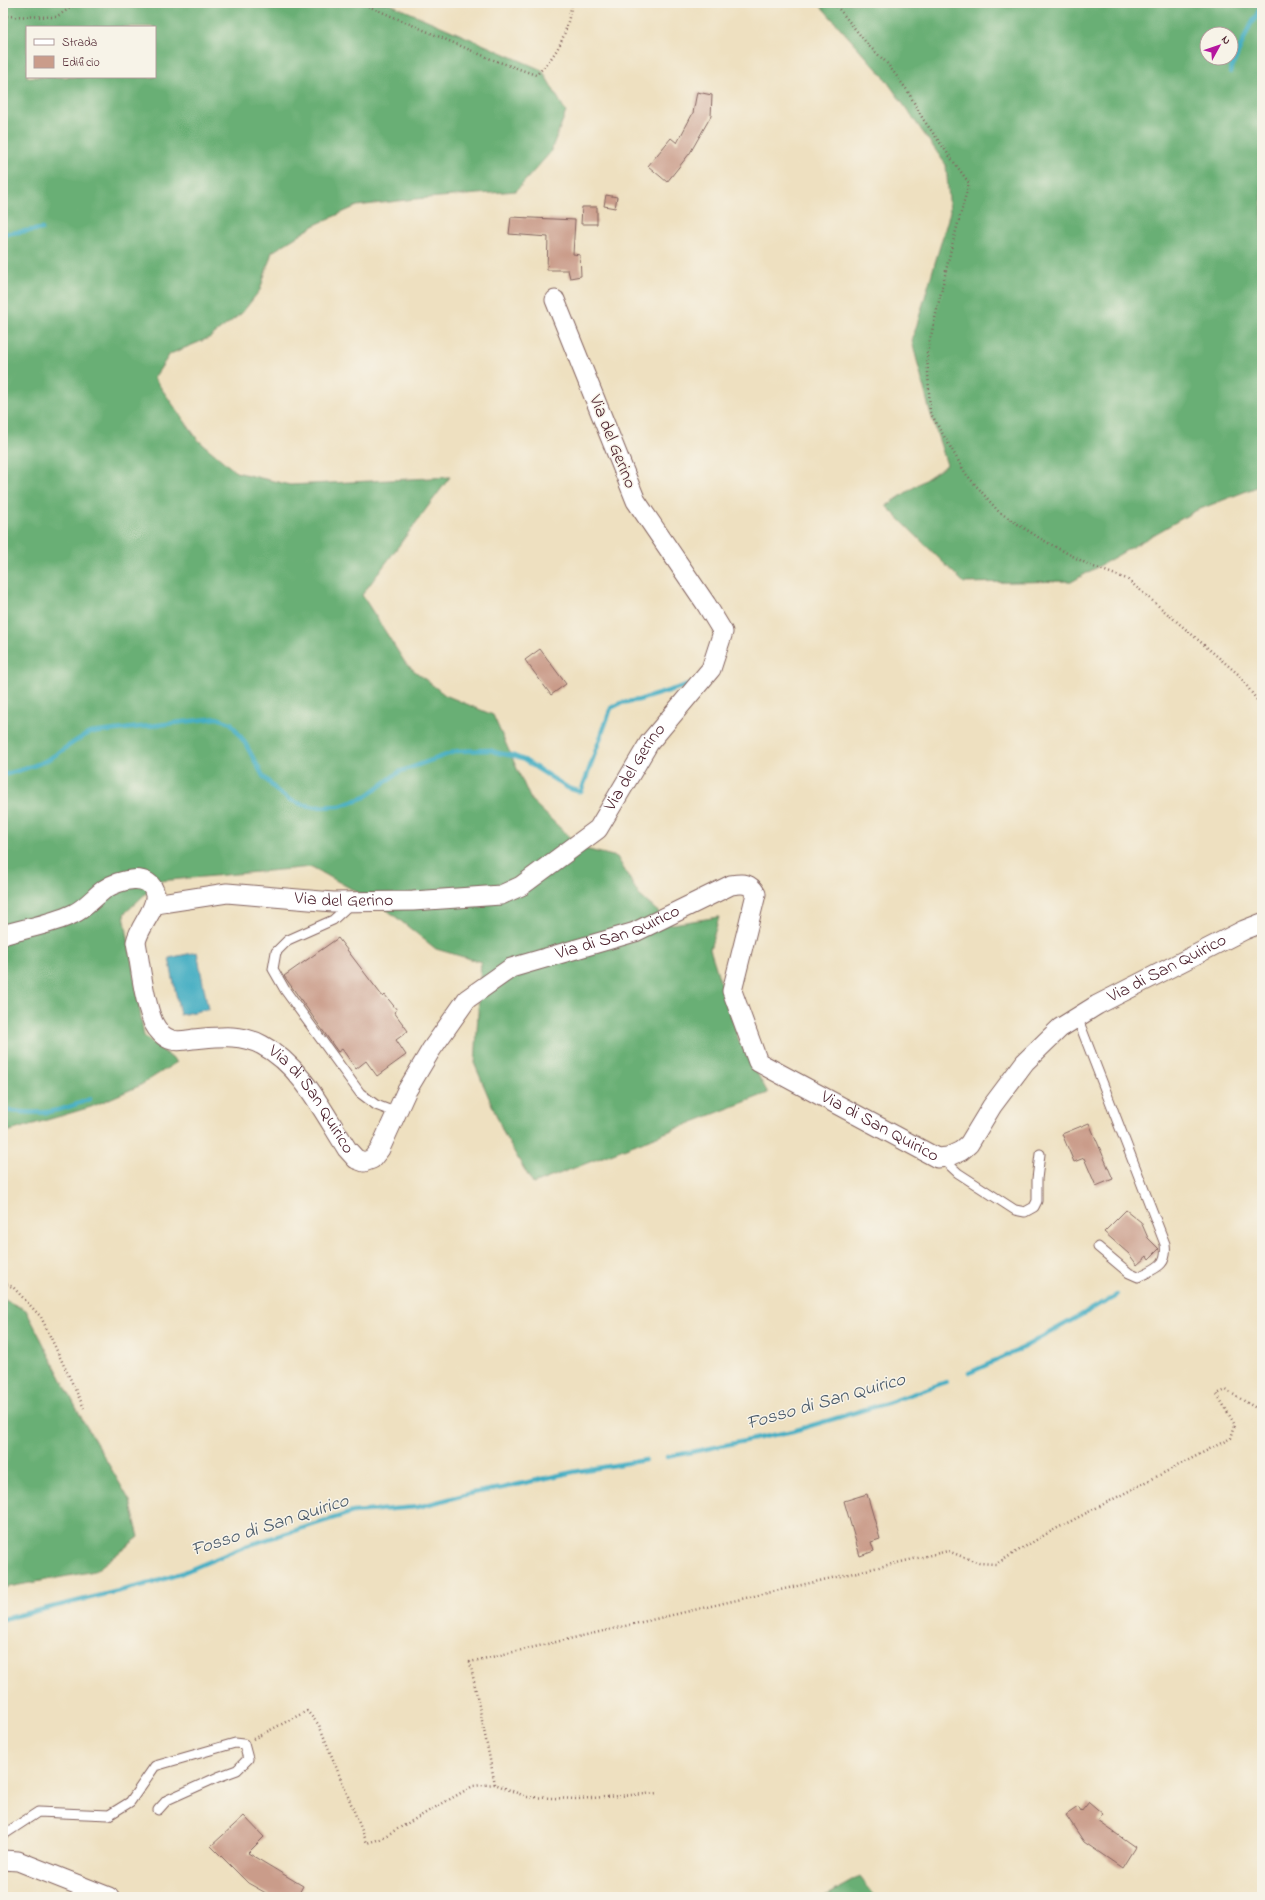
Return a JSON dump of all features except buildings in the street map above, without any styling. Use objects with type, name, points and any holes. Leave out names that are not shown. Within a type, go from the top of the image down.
[{"type":"street","name":"Via del Gerino","points":[[155,904],[227,893],[346,902],[413,902],[501,895],[521,886],[598,829],[649,744],[711,669],[723,632],[706,604],[636,501],[555,300]]},
{"type":"street","points":[[3,935],[74,914],[106,888],[132,880],[140,879],[148,882],[153,888],[155,904]]},
{"type":"street","name":"Via di San Quirico","points":[[155,904],[138,932],[136,942],[154,1024],[165,1037],[173,1040],[232,1036],[247,1039],[278,1054],[290,1064],[347,1149],[356,1159],[364,1162],[372,1159],[380,1150],[406,1092],[431,1050],[467,999],[511,968],[635,932],[731,885],[744,883],[752,887],[756,894],[732,990],[758,1062],[937,1158],[948,1157],[961,1152],[969,1144],[992,1106],[1025,1062],[1060,1028],[1111,998],[1244,930],[1262,923]]},
{"type":"street","points":[[3,1860],[18,1861],[109,1897]]},
{"type":"lane","points":[[346,902],[345,909],[333,920],[288,940],[276,952],[273,969],[285,990],[360,1093],[376,1105],[397,1113]]},
{"type":"lane","points":[[1077,1017],[1164,1244],[1166,1254],[1158,1267],[1138,1277],[1129,1273],[1098,1247]]},
{"type":"lane","points":[[941,1158],[958,1172],[1008,1206],[1015,1210],[1025,1212],[1034,1207],[1037,1201],[1037,1179],[1040,1154]]},
{"type":"lane","points":[[3,1835],[38,1812],[109,1815],[130,1802],[155,1766],[235,1743],[244,1744],[248,1759],[237,1770],[167,1800],[158,1810]]},
{"type":"path","points":[[3,16],[56,17],[78,3]]},
{"type":"path","points":[[362,3],[491,59],[536,75],[558,50],[569,20],[572,3]]},
{"type":"path","points":[[834,3],[869,46],[886,62],[907,90],[923,119],[970,182],[951,249],[927,353],[930,412],[966,474],[999,512],[1041,539],[1091,566],[1127,579],[1238,674],[1262,707]]},
{"type":"path","points":[[3,1283],[13,1287],[41,1317],[84,1408]]},
{"type":"path","points":[[495,1784],[470,1662],[948,1551],[978,1563],[996,1564],[1048,1533],[1231,1438],[1235,1425],[1217,1394],[1226,1390],[1261,1411],[1262,1410]]},
{"type":"path","points":[[244,1744],[307,1711],[319,1725],[366,1842],[380,1839],[473,1786],[495,1784],[527,1797],[578,1799],[658,1793]]},
{"type":"green space","points":[[3,3],[388,3],[542,70],[566,112],[550,153],[516,191],[415,199],[357,206],[317,224],[272,252],[260,290],[242,313],[209,338],[170,354],[154,378],[198,440],[236,472],[290,485],[450,477],[362,595],[406,664],[445,695],[493,715],[531,800],[581,848],[617,857],[639,895],[672,924],[719,917],[710,949],[739,1041],[768,1093],[533,1184],[506,1138],[475,1065],[481,962],[436,949],[382,906],[312,867],[159,881],[124,914],[144,1036],[177,1062],[139,1086],[91,1107],[3,1133]]},
{"type":"green space","points":[[618,3],[638,3],[637,9]]},
{"type":"green space","points":[[818,3],[1262,3],[1262,485],[1195,511],[1073,581],[964,583],[886,506],[947,465],[930,412],[912,341],[950,212],[946,165],[884,77]]},
{"type":"green space","points":[[3,1299],[26,1310],[81,1417],[130,1501],[139,1537],[95,1571],[3,1588]]},
{"type":"green space","points":[[859,1877],[875,1897],[823,1897]]},
{"type":"water","points":[[197,952],[208,1009],[180,1015],[169,958]]},
{"type":"waterway","points":[[1230,72],[1250,25],[1256,17],[1262,3]]},
{"type":"waterway","points":[[3,234],[42,229]]},
{"type":"waterway","points":[[3,775],[31,767],[47,760],[90,733],[217,718],[231,723],[245,743],[263,776],[277,791],[290,800],[315,807],[340,806],[365,797],[399,772],[457,751],[490,750],[514,756],[524,760],[568,788],[581,792],[611,708],[621,703],[639,700],[691,684]]},
{"type":"waterway","points":[[3,1110],[38,1113],[47,1112],[66,1108],[90,1099]]},
{"type":"waterway","name":"Fosso di San Quirico","points":[[969,1373],[1015,1352],[1117,1295]]},
{"type":"waterway","name":"Fosso di San Quirico","points":[[667,1457],[793,1431],[887,1403],[946,1382]]},
{"type":"waterway","name":"Fosso di San Quirico","points":[[3,1619],[152,1583],[182,1573],[246,1546],[353,1512],[418,1507],[472,1493],[502,1488],[573,1472],[645,1460]]}]
